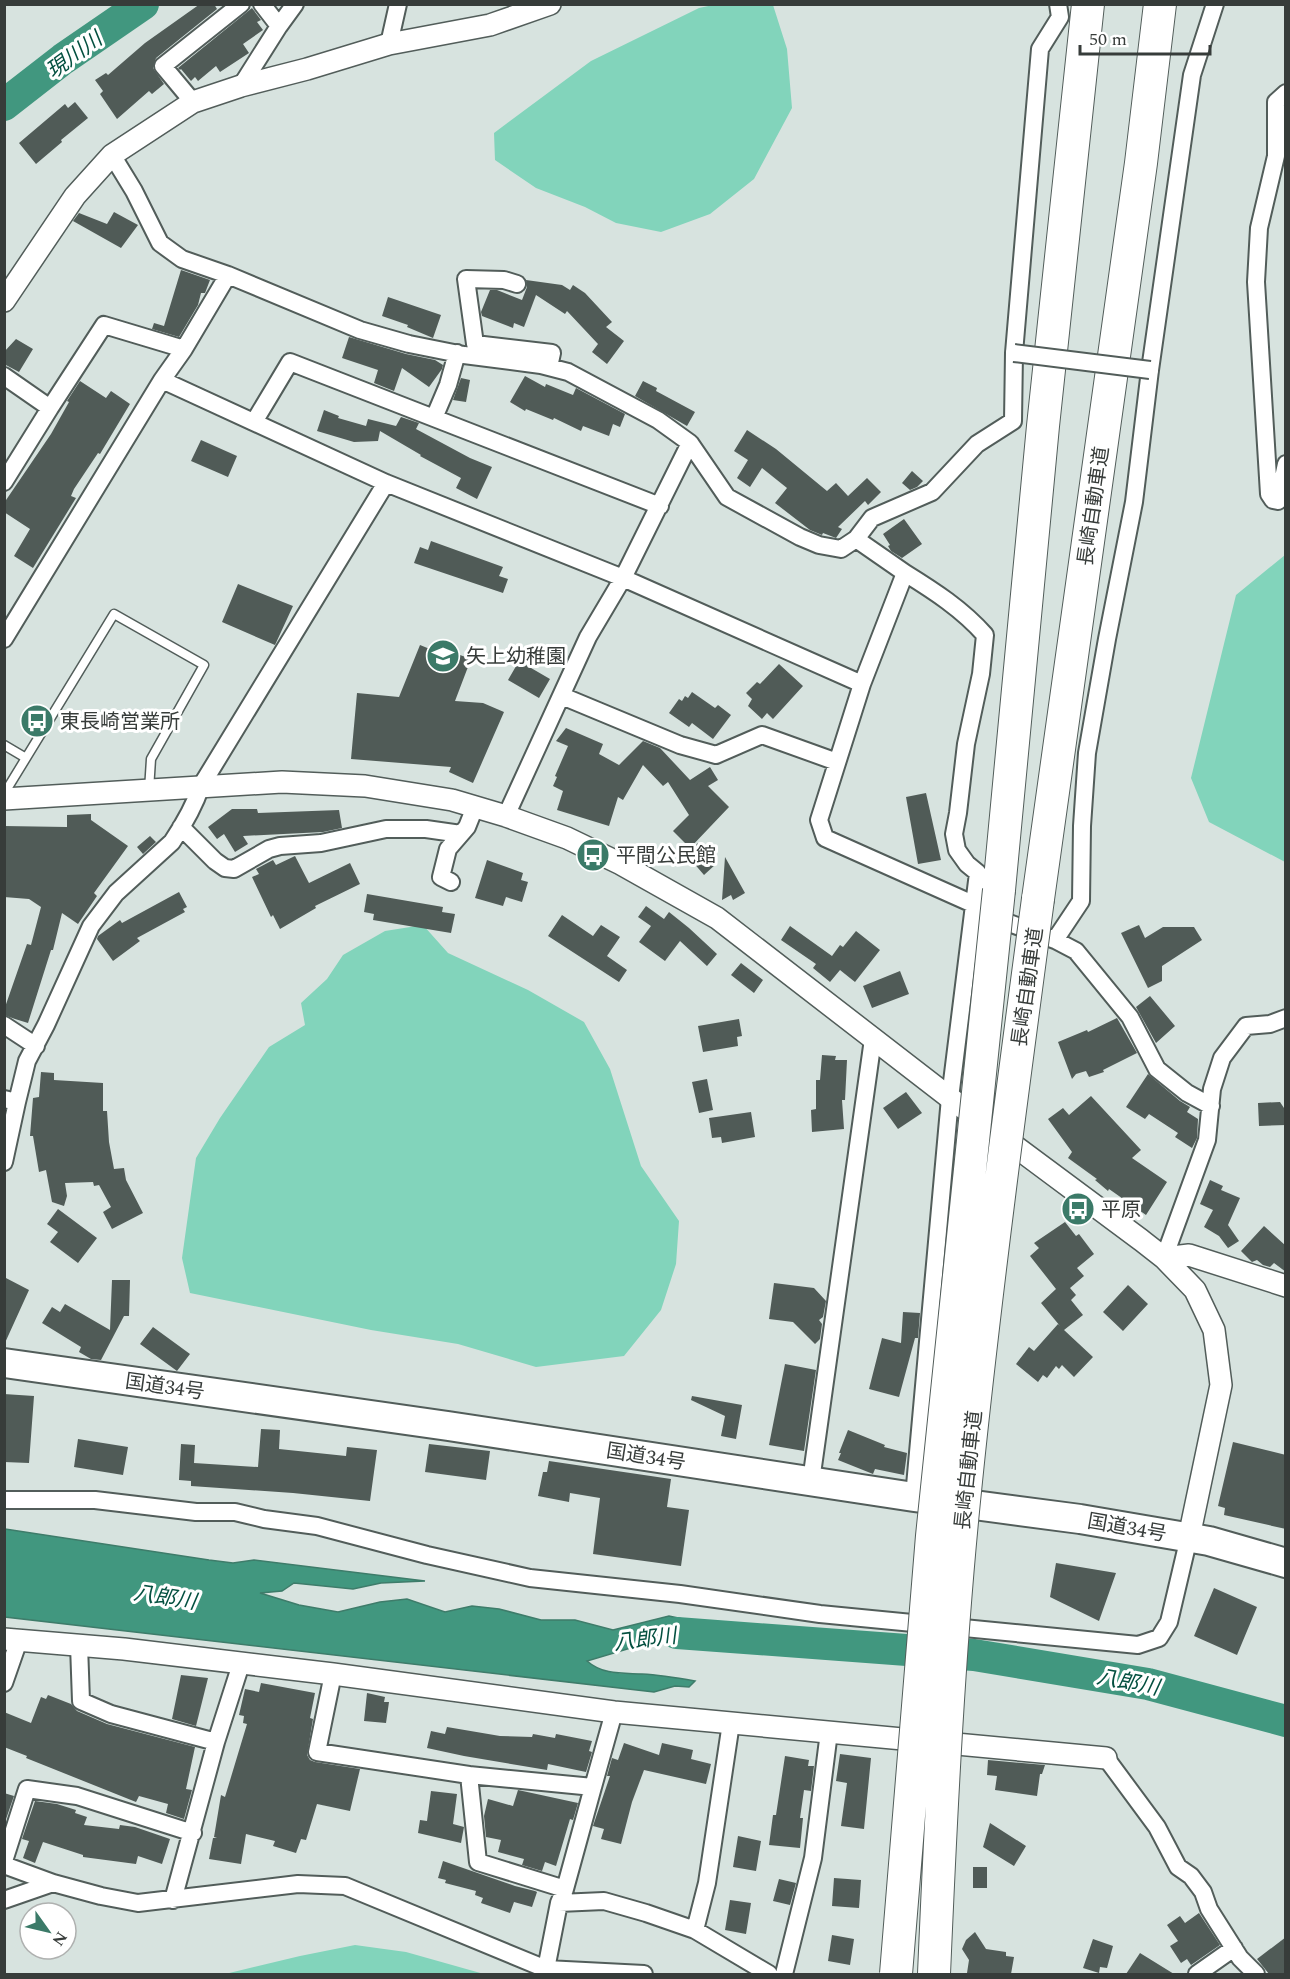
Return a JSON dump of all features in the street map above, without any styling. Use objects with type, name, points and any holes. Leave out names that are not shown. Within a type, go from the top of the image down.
[{"type":"highway","name":"長崎自動車道","points":[[896,1974],[982,901],[1046,391],[1088,4]]},
{"type":"highway","name":"長崎自動車道","points":[[934,1974],[942,1794],[965,1484],[991,1252],[1140,174],[1160,4]]},
{"type":"highway","name":"国道34号","points":[[4,1363],[448,1426],[914,1497],[1080,1519],[1209,1541],[1286,1563]]},
{"type":"street","points":[[193,102],[163,66],[241,4]]},
{"type":"street","points":[[262,4],[279,26]]},
{"type":"street","points":[[241,86],[295,4]]},
{"type":"street","points":[[389,44],[398,4]]},
{"type":"street","points":[[4,301],[75,196],[112,155],[193,102],[389,44],[490,25],[550,4]]},
{"type":"street","points":[[112,155],[134,191],[160,243],[182,259],[228,275],[360,330],[409,344],[568,372],[658,420],[690,443],[727,497],[819,545],[841,549],[856,539],[872,518],[932,492],[976,444],[1013,421],[1014,352],[1040,49],[1060,17],[1058,4]]},
{"type":"street","points":[[1054,940],[1081,901],[1082,826],[1087,753],[1134,502],[1150,370],[1192,75],[1215,4]]},
{"type":"street","points":[[1286,93],[1276,102],[1276,156],[1259,228],[1256,282],[1269,494],[1273,500],[1278,501],[1286,464]]},
{"type":"street","points":[[4,639],[228,275]]},
{"type":"street","points":[[517,284],[504,280],[466,279],[475,344],[552,353],[549,368]]},
{"type":"street","points":[[4,482],[104,325],[184,349]]},
{"type":"street","points":[[1014,352],[1150,370]]},
{"type":"street","points":[[434,418],[448,385],[457,353]]},
{"type":"street","points":[[254,422],[290,362],[660,506]]},
{"type":"street","points":[[4,376],[50,408]]},
{"type":"street","points":[[162,380],[386,483],[623,578],[862,684]]},
{"type":"street","points":[[506,816],[588,637],[623,578],[690,443]]},
{"type":"street","points":[[4,1162],[11,1100],[91,926],[116,893],[172,842],[194,806],[201,786],[386,483]]},
{"type":"street","points":[[856,539],[904,573],[939,593],[985,635],[981,674],[966,744],[954,834],[957,850],[967,864],[978,873],[982,901],[950,1098],[914,1497]]},
{"type":"street","points":[[904,573],[862,684],[819,820],[825,838],[982,901],[1076,951],[1130,1017],[1157,1069],[1186,1093],[1211,1106]]},
{"type":"street","points":[[561,696],[680,745],[716,755],[762,735],[837,762]]},
{"type":"street","points":[[4,799],[282,782],[366,786],[426,794],[475,807],[506,816],[595,850],[717,918],[950,1098],[1164,1258],[1195,1290],[1214,1329],[1221,1385],[1169,1622],[1159,1638],[1138,1645],[820,1614],[680,1594],[530,1578],[427,1555],[317,1526],[264,1519],[235,1512],[196,1512],[95,1500],[4,1500]]},
{"type":"street","points":[[451,882],[441,877],[448,849],[467,827],[475,807]]},
{"type":"street","points":[[181,827],[215,861],[225,868],[234,869],[269,849],[280,846],[321,843],[386,829],[426,829],[461,834]]},
{"type":"street","points":[[1164,1258],[1207,1140],[1212,1089],[1222,1058],[1246,1026],[1270,1024],[1286,1018]]},
{"type":"street","points":[[4,1025],[36,1046]]},
{"type":"street","points":[[812,1481],[873,1039]]},
{"type":"street","points":[[1164,1258],[1189,1255],[1286,1286]]},
{"type":"street","points":[[4,1683],[12,1640],[79,1645],[333,1674],[614,1712],[1106,1758],[1157,1827],[1178,1867],[1191,1876],[1203,1892],[1209,1909],[1234,1948],[1256,1974]]},
{"type":"street","points":[[79,1645],[81,1701],[111,1714],[216,1742]]},
{"type":"street","points":[[173,1900],[216,1742],[241,1664]]},
{"type":"street","points":[[333,1674],[317,1752],[469,1775],[593,1787]]},
{"type":"street","points":[[546,1972],[562,1896],[614,1712]]},
{"type":"street","points":[[695,1930],[707,1883],[731,1723]]},
{"type":"street","points":[[784,1974],[813,1858],[829,1732]]},
{"type":"street","points":[[469,1775],[478,1862],[562,1896],[603,1901],[695,1930],[769,1974]]},
{"type":"street","points":[[193,1833],[77,1796],[27,1789],[4,1863],[53,1883],[100,1896],[138,1903],[298,1884],[345,1886],[546,1972],[644,1974]]},
{"type":"street","points":[[4,1900],[53,1883]]},
{"type":"street","points":[[1197,1974],[1234,1948]]},
{"type":"lane","points":[[4,794],[114,614],[204,664],[151,759],[149,791]]},
{"type":"lane","points":[[4,745],[26,758]]},
{"type":"shaded area","points":[[713,5],[773,5],[787,49],[792,108],[754,179],[710,214],[661,232],[616,223],[585,207],[536,188],[495,160],[494,133],[591,61],[699,8]]},
{"type":"shaded area","points":[[1285,555],[1285,862],[1209,822],[1191,778],[1236,595]]},
{"type":"shaded area","points":[[423,925],[448,953],[528,990],[584,1022],[610,1069],[641,1166],[679,1221],[676,1264],[661,1310],[624,1356],[536,1367],[458,1344],[371,1330],[190,1293],[182,1258],[196,1158],[220,1118],[269,1047],[305,1025],[301,1003],[327,979],[343,955],[385,931]]},
{"type":"shaded area","points":[[355,1945],[406,1952],[484,1974],[225,1974],[300,1956]]},
{"type":"water","points":[[5,1529],[233,1563],[254,1560],[425,1581],[381,1583],[353,1589],[294,1583],[282,1591],[260,1593],[299,1605],[338,1612],[380,1602],[407,1599],[445,1612],[472,1606],[499,1609],[541,1620],[575,1620],[613,1630],[669,1616],[749,1633],[654,1641],[587,1661],[600,1669],[613,1672],[695,1681],[689,1687],[675,1686],[654,1692],[5,1617]]},
{"type":"building","points":[[200,4],[214,4],[217,9],[156,58],[153,68],[164,84],[152,94],[149,91],[117,119],[100,94],[103,91],[95,80],[106,73],[108,75],[145,43]]},
{"type":"building","points":[[252,8],[261,20],[257,22],[263,30],[243,44],[249,53],[220,72],[216,66],[198,81],[195,77],[191,81],[178,68]]},
{"type":"building","points":[[75,102],[88,118],[36,164],[19,143],[65,104],[68,108]]},
{"type":"building","points":[[114,212],[138,225],[121,248],[73,221],[79,213],[107,224]]},
{"type":"building","points":[[181,270],[210,280],[205,293],[201,293],[198,305],[179,337],[152,329],[154,323],[164,326]]},
{"type":"building","points":[[526,280],[562,285],[570,290],[573,285],[585,293],[612,322],[606,327],[624,341],[607,364],[592,352],[598,344],[567,311],[565,314],[536,295],[524,327],[514,323],[513,328],[482,316],[481,312],[490,290],[497,290],[522,300],[527,287]]},
{"type":"building","points":[[388,297],[441,315],[433,338],[407,327],[408,325],[382,316]]},
{"type":"building","points":[[349,337],[435,360],[443,365],[442,369],[429,387],[402,368],[394,391],[374,383],[378,370],[342,358]]},
{"type":"building","points":[[16,339],[33,349],[19,372],[4,364],[4,352]]},
{"type":"building","points":[[525,376],[545,387],[546,384],[573,395],[576,388],[625,414],[620,427],[613,424],[609,436],[583,426],[581,431],[554,418],[553,420],[526,409],[525,411],[510,402]]},
{"type":"building","points":[[461,378],[470,380],[466,402],[453,400]]},
{"type":"building","points":[[80,381],[106,398],[111,391],[130,404],[100,454],[98,453],[74,489],[71,496],[76,498],[33,568],[14,556],[30,529],[4,512],[4,503],[51,434],[69,402],[67,401]]},
{"type":"building","points":[[643,381],[657,388],[656,391],[695,412],[687,426],[635,396]]},
{"type":"building","points":[[324,410],[339,416],[338,418],[366,426],[368,419],[396,426],[401,417],[419,423],[416,429],[492,467],[477,499],[456,488],[461,478],[380,431],[378,441],[354,442],[317,431]]},
{"type":"building","points":[[747,430],[776,449],[827,491],[836,483],[848,496],[867,478],[881,492],[868,505],[865,501],[838,527],[842,529],[836,538],[810,530],[775,503],[787,488],[762,468],[750,487],[737,478],[748,460],[734,451]]},
{"type":"building","points":[[201,440],[237,456],[228,477],[191,461]]},
{"type":"building","points":[[912,471],[923,481],[910,490],[902,483]]},
{"type":"building","points":[[904,519],[922,544],[902,558],[891,551],[883,534]]},
{"type":"building","points":[[431,541],[503,567],[499,576],[508,579],[503,593],[414,563],[420,547],[428,550]]},
{"type":"building","points":[[238,584],[293,606],[275,645],[222,622]]},
{"type":"building","points":[[420,645],[447,656],[449,651],[471,659],[455,701],[483,703],[504,712],[473,783],[449,772],[451,767],[351,759],[357,693],[399,697]]},
{"type":"building","points":[[519,661],[550,679],[539,698],[508,680]]},
{"type":"building","points":[[779,664],[803,686],[773,719],[767,713],[762,719],[748,706],[752,699],[746,693],[757,682],[760,684]]},
{"type":"building","points":[[692,692],[715,708],[718,705],[731,715],[713,739],[692,723],[689,727],[669,713],[679,699],[682,701],[685,696],[688,698]]},
{"type":"building","points":[[566,728],[603,744],[599,754],[619,765],[643,741],[660,748],[690,780],[710,767],[718,780],[708,786],[729,807],[690,848],[673,831],[689,815],[668,782],[663,786],[643,765],[623,800],[618,797],[609,826],[557,810],[563,791],[553,786],[568,746],[556,741]]},
{"type":"building","points":[[926,793],[941,860],[918,864],[906,797]]},
{"type":"building","points":[[232,809],[257,809],[258,813],[339,810],[342,828],[323,832],[243,836],[248,844],[235,852],[224,834],[217,839],[208,827]]},
{"type":"building","points":[[91,814],[91,820],[128,846],[94,893],[97,896],[78,924],[62,913],[53,950],[51,950],[28,1023],[4,1015],[27,944],[31,945],[41,907],[29,899],[4,897],[4,826],[67,827],[67,815]]},
{"type":"building","points":[[150,836],[156,842],[143,854],[137,847]]},
{"type":"building","points":[[698,843],[716,864],[704,875],[686,854]]},
{"type":"building","points":[[295,856],[309,883],[350,863],[360,884],[315,906],[316,908],[280,929],[273,915],[271,917],[252,877],[259,874],[256,869],[273,860],[276,865]]},
{"type":"building","points":[[725,857],[745,893],[733,900],[731,895],[722,900]]},
{"type":"building","points":[[487,860],[523,873],[521,880],[528,882],[522,902],[506,897],[503,906],[475,898]]},
{"type":"building","points":[[179,892],[187,907],[183,909],[185,912],[137,938],[140,941],[113,961],[97,939],[98,936],[120,920],[122,923]]},
{"type":"building","points":[[367,894],[443,907],[442,912],[455,914],[451,933],[373,920],[374,914],[364,912]]},
{"type":"building","points":[[646,906],[664,919],[669,912],[717,954],[707,966],[680,941],[665,961],[639,942],[651,926],[638,917]]},
{"type":"building","points":[[562,915],[593,936],[601,925],[620,937],[607,956],[627,970],[619,982],[548,936]]},
{"type":"building","points":[[1139,925],[1145,938],[1163,927],[1194,927],[1202,940],[1162,966],[1162,981],[1148,988],[1121,933]]},
{"type":"building","points":[[790,926],[832,956],[840,945],[843,947],[856,931],[880,950],[855,982],[840,970],[830,982],[813,968],[816,964],[781,940]]},
{"type":"building","points":[[741,963],[763,980],[754,993],[731,975]]},
{"type":"building","points":[[900,971],[909,994],[872,1008],[863,986]]},
{"type":"building","points":[[1150,996],[1175,1026],[1156,1043],[1136,1007]]},
{"type":"building","points":[[1117,1018],[1137,1053],[1103,1070],[1104,1072],[1089,1077],[1086,1071],[1076,1074],[1072,1079],[1058,1042],[1087,1030],[1088,1032]]},
{"type":"building","points":[[739,1019],[742,1036],[737,1037],[738,1046],[703,1052],[698,1026]]},
{"type":"building","points":[[822,1055],[836,1056],[835,1060],[847,1060],[845,1100],[842,1100],[844,1129],[812,1132],[811,1110],[816,1109],[816,1080],[820,1080]]},
{"type":"building","points":[[41,1072],[54,1073],[54,1080],[103,1083],[103,1111],[107,1111],[114,1169],[124,1168],[126,1180],[143,1213],[112,1229],[103,1212],[111,1207],[99,1185],[94,1186],[93,1182],[65,1183],[67,1196],[64,1206],[52,1202],[46,1170],[39,1172],[33,1136],[30,1136],[33,1098],[39,1097]]},
{"type":"building","points":[[1148,1074],[1190,1107],[1187,1112],[1198,1119],[1197,1138],[1192,1148],[1175,1137],[1178,1133],[1149,1114],[1145,1119],[1126,1107]]},
{"type":"building","points":[[707,1079],[713,1110],[699,1113],[692,1082]]},
{"type":"building","points":[[906,1092],[922,1113],[898,1129],[883,1108]]},
{"type":"building","points":[[1091,1096],[1141,1150],[1132,1158],[1167,1182],[1146,1215],[1109,1189],[1108,1191],[1095,1180],[1097,1179],[1068,1158],[1072,1152],[1048,1119],[1063,1108],[1069,1115]]},
{"type":"building","points":[[1280,1102],[1286,1111],[1286,1125],[1259,1126],[1258,1103]]},
{"type":"building","points":[[751,1112],[755,1137],[722,1143],[721,1137],[712,1138],[709,1118]]},
{"type":"building","points":[[1210,1180],[1223,1186],[1221,1190],[1240,1198],[1228,1225],[1239,1241],[1228,1248],[1219,1236],[1204,1227],[1213,1210],[1200,1204]]},
{"type":"building","points":[[58,1209],[97,1238],[78,1263],[50,1242],[58,1232],[47,1224]]},
{"type":"building","points":[[1065,1222],[1076,1236],[1079,1234],[1094,1254],[1077,1268],[1084,1276],[1070,1288],[1076,1295],[1071,1300],[1083,1315],[1064,1330],[1093,1357],[1074,1377],[1062,1365],[1059,1369],[1056,1366],[1047,1378],[1043,1375],[1038,1382],[1016,1364],[1029,1347],[1034,1351],[1058,1324],[1060,1326],[1041,1303],[1056,1289],[1030,1256],[1039,1248],[1034,1243]]},
{"type":"building","points":[[1264,1226],[1286,1246],[1286,1272],[1274,1263],[1270,1267],[1257,1260],[1252,1262],[1241,1251]]},
{"type":"building","points":[[4,1277],[29,1290],[4,1345]]},
{"type":"building","points":[[112,1280],[130,1280],[129,1316],[124,1316],[101,1360],[91,1359],[79,1352],[81,1347],[42,1323],[52,1307],[60,1312],[65,1304],[110,1330]]},
{"type":"building","points":[[774,1283],[814,1288],[826,1301],[823,1317],[819,1320],[822,1324],[820,1339],[815,1344],[793,1322],[769,1319]]},
{"type":"building","points":[[1128,1285],[1148,1304],[1123,1331],[1103,1312]]},
{"type":"building","points":[[903,1312],[920,1313],[918,1338],[915,1338],[899,1397],[869,1389],[882,1338],[901,1343]]},
{"type":"building","points":[[153,1327],[190,1354],[177,1371],[140,1344]]},
{"type":"building","points":[[785,1364],[816,1370],[804,1451],[769,1445]]},
{"type":"building","points":[[4,1394],[34,1396],[29,1463],[4,1462]]},
{"type":"building","points":[[692,1396],[742,1405],[736,1439],[721,1436],[725,1416],[691,1400]]},
{"type":"building","points":[[261,1429],[280,1430],[279,1449],[346,1456],[347,1447],[377,1450],[370,1501],[191,1486],[191,1481],[179,1480],[181,1444],[195,1445],[194,1463],[258,1467]]},
{"type":"building","points":[[848,1430],[885,1445],[884,1447],[907,1453],[904,1475],[875,1469],[873,1474],[838,1460]]},
{"type":"building","points":[[78,1439],[128,1447],[123,1475],[74,1467]]},
{"type":"building","points":[[1233,1442],[1286,1455],[1286,1529],[1224,1515],[1225,1508],[1218,1506]]},
{"type":"building","points":[[429,1444],[490,1451],[486,1480],[425,1472]]},
{"type":"building","points":[[549,1461],[671,1479],[667,1507],[689,1510],[681,1566],[593,1554],[600,1498],[570,1493],[569,1502],[538,1496],[543,1472],[547,1472]]},
{"type":"building","points":[[1056,1563],[1116,1573],[1099,1621],[1050,1597]]},
{"type":"building","points":[[1214,1588],[1257,1607],[1237,1655],[1194,1636]]},
{"type":"building","points":[[181,1675],[208,1678],[196,1726],[172,1719]]},
{"type":"building","points":[[261,1683],[315,1693],[307,1755],[315,1762],[360,1769],[350,1811],[317,1804],[306,1840],[301,1839],[296,1853],[273,1846],[275,1841],[246,1834],[241,1864],[209,1859],[213,1838],[217,1838],[214,1837],[221,1795],[225,1797],[247,1724],[243,1723],[244,1716],[239,1715],[245,1689],[259,1692]]},
{"type":"building","points":[[367,1693],[385,1697],[384,1702],[389,1702],[386,1723],[364,1721]]},
{"type":"building","points":[[48,1695],[71,1704],[77,1711],[107,1724],[195,1747],[186,1789],[192,1790],[184,1819],[166,1813],[168,1804],[139,1796],[136,1802],[4,1747],[4,1712],[31,1723],[41,1697],[46,1699]]},
{"type":"building","points":[[447,1727],[500,1736],[532,1737],[533,1734],[555,1738],[556,1734],[592,1741],[589,1751],[592,1752],[586,1772],[548,1764],[547,1770],[427,1748],[431,1731],[445,1734]]},
{"type":"building","points":[[624,1743],[659,1755],[662,1743],[693,1750],[691,1759],[711,1764],[706,1784],[644,1770],[632,1802],[621,1844],[601,1839],[604,1829],[593,1826],[610,1776],[607,1776],[612,1758],[618,1760]]},
{"type":"building","points":[[840,1754],[871,1758],[864,1829],[841,1826],[847,1783],[836,1781]]},
{"type":"building","points":[[785,1756],[809,1760],[808,1766],[814,1766],[811,1791],[804,1790],[800,1818],[803,1818],[800,1848],[769,1845]]},
{"type":"building","points":[[988,1760],[1045,1765],[1040,1774],[1037,1796],[995,1790],[997,1776],[987,1775]]},
{"type":"building","points":[[518,1790],[578,1803],[573,1820],[570,1819],[556,1866],[545,1862],[542,1871],[522,1865],[524,1859],[498,1852],[501,1840],[486,1837],[484,1816],[488,1799],[513,1806]]},
{"type":"building","points":[[431,1791],[457,1794],[453,1824],[464,1827],[461,1843],[418,1833],[420,1820],[427,1821]]},
{"type":"building","points":[[4,1793],[14,1796],[4,1825]]},
{"type":"building","points":[[35,1801],[76,1810],[75,1813],[87,1817],[84,1825],[119,1829],[120,1825],[135,1827],[170,1839],[162,1864],[138,1856],[136,1864],[83,1857],[83,1855],[43,1842],[35,1863],[23,1858],[29,1841],[22,1839]]},
{"type":"building","points":[[990,1823],[1026,1846],[1014,1866],[983,1847]]},
{"type":"building","points":[[738,1836],[761,1841],[756,1871],[733,1867]]},
{"type":"building","points":[[443,1861],[537,1892],[532,1907],[514,1902],[510,1913],[481,1903],[483,1898],[475,1895],[476,1891],[445,1883],[446,1880],[438,1878]]},
{"type":"building","points":[[973,1867],[987,1867],[987,1888],[973,1888]]},
{"type":"building","points":[[834,1878],[861,1880],[859,1908],[832,1906]]},
{"type":"building","points":[[779,1879],[796,1883],[790,1905],[773,1901]]},
{"type":"building","points":[[730,1900],[751,1903],[746,1934],[725,1930]]},
{"type":"building","points":[[1199,1913],[1220,1945],[1191,1965],[1187,1959],[1181,1963],[1170,1946],[1178,1941],[1167,1925],[1180,1916],[1185,1923]]},
{"type":"building","points":[[975,1932],[986,1949],[1006,1952],[1006,1956],[1014,1957],[1011,1974],[967,1973],[969,1960],[962,1949],[966,1940]]},
{"type":"building","points":[[832,1935],[854,1939],[850,1965],[828,1961]]},
{"type":"building","points":[[1286,1937],[1286,1974],[1269,1974],[1257,1959]]},
{"type":"building","points":[[1093,1939],[1113,1946],[1107,1968],[1100,1967],[1099,1973],[1083,1968]]},
{"type":"building","points":[[1140,1953],[1174,1974],[1126,1974]]},
{"type":"waterway","name":"現川川","points":[[4,105],[63,59],[143,4]]},
{"type":"waterway","name":"八郎川","points":[[677,1633],[974,1655],[1148,1684],[1286,1721]]},
{"type":"place","name":"矢上幼稚園","points":[[443,656]]},
{"type":"place","name":"東長崎営業所","points":[[37,721]]},
{"type":"place","name":"平間公民館","points":[[593,855]]},
{"type":"place","name":"平原","points":[[1078,1209]]}]
